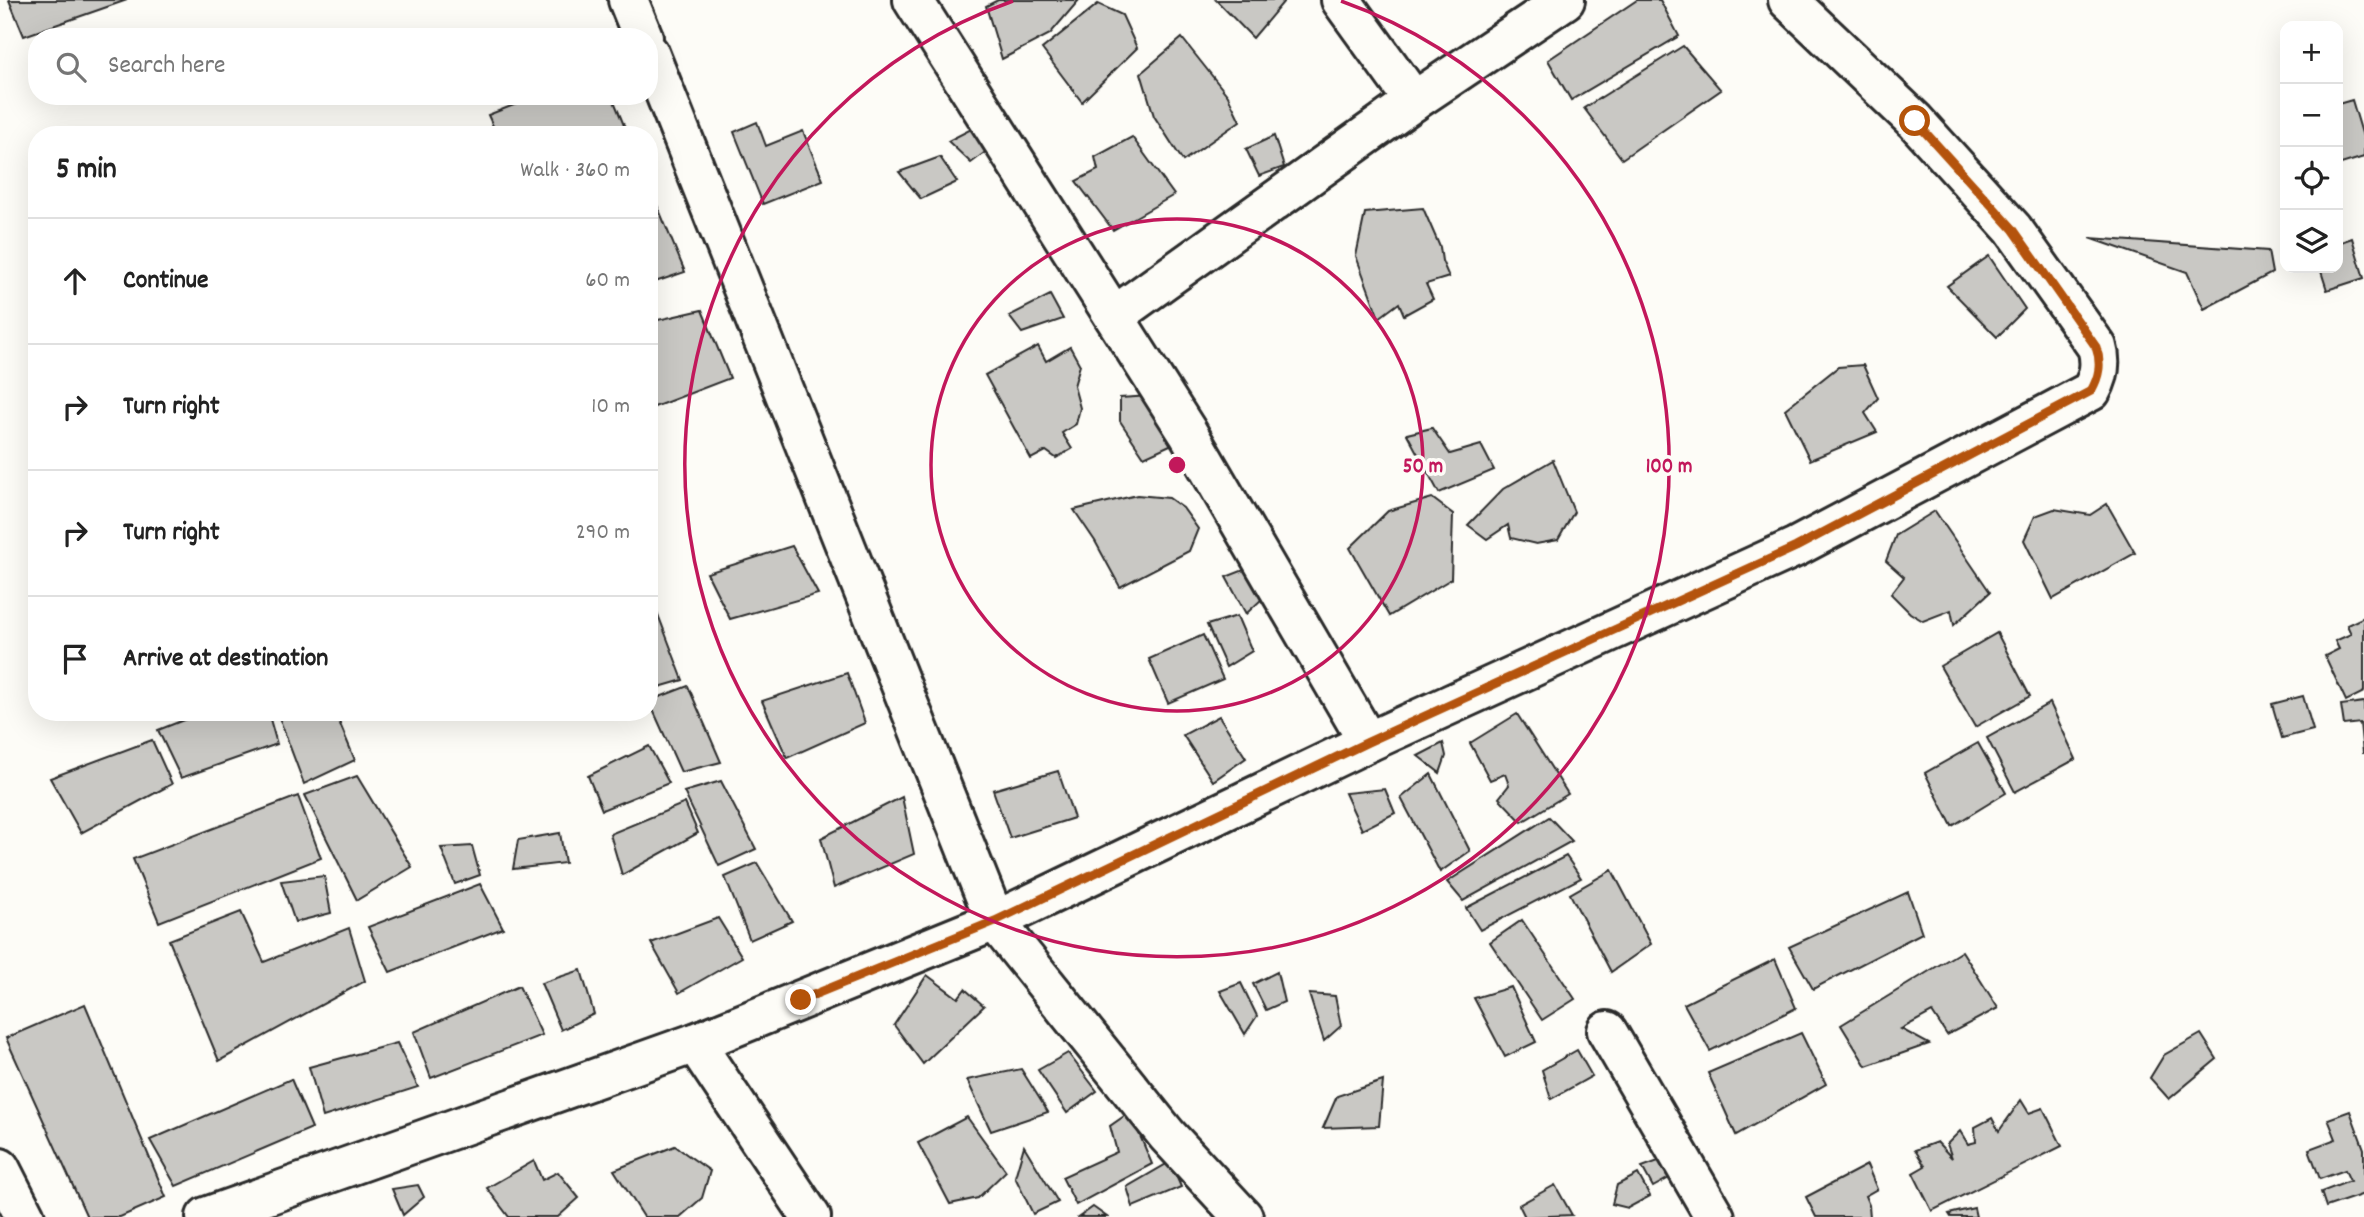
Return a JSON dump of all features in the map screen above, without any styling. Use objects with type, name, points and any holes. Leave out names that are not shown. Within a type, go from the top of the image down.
[{"type":"street","points":[[628,0],[639,28]]},
{"type":"street","points":[[914,0],[1188,433],[1368,742]]},
{"type":"street","points":[[1341,0],[1414,101]]},
{"type":"street","points":[[1114,316],[1414,101],[1566,0]]},
{"type":"street","points":[[206,1217],[695,1043],[995,921],[1368,742],[1796,547],[2091,391],[2100,368],[2096,347],[2013,229],[1915,121],[1788,0]]},
{"type":"street","points":[[658,75],[995,921],[1167,1135],[1243,1217]]},
{"type":"street","points":[[1607,1031],[1715,1217]]},
{"type":"street","points":[[695,1043],[811,1217]]},
{"type":"street","points":[[0,1168],[26,1217]]},
{"type":"building","points":[[9,0],[127,0],[47,28],[28,28],[28,35],[24,36]]},
{"type":"building","points":[[998,0],[1079,0],[1050,34],[1002,59],[986,6]]},
{"type":"building","points":[[1216,0],[1285,0],[1253,38]]},
{"type":"building","points":[[1637,0],[1660,0],[1679,36],[1571,100],[1548,60]]},
{"type":"building","points":[[1098,4],[1122,15],[1137,48],[1082,102],[1042,49]]},
{"type":"building","points":[[1182,38],[1228,96],[1240,121],[1183,161],[1154,116],[1141,73]]},
{"type":"building","points":[[1683,46],[1721,90],[1622,159],[1584,108]]},
{"type":"building","points":[[2352,100],[2364,140],[2364,157],[2343,163],[2343,147],[2343,103]]},
{"type":"building","points":[[514,105],[616,105],[624,126],[493,126],[488,115]]},
{"type":"building","points":[[757,122],[766,146],[803,131],[823,180],[763,204],[734,132]]},
{"type":"building","points":[[981,124],[992,147],[971,163],[948,141]]},
{"type":"building","points":[[1274,136],[1284,167],[1259,176],[1246,149]]},
{"type":"building","points":[[1132,137],[1174,195],[1113,230],[1076,181],[1098,170],[1095,157]]},
{"type":"building","points":[[940,157],[957,182],[921,199],[899,172]]},
{"type":"building","points":[[658,208],[685,272],[658,281]]},
{"type":"building","points":[[1423,208],[1440,247],[1442,261],[1449,277],[1426,284],[1433,299],[1404,315],[1399,303],[1379,318],[1356,256],[1365,213]]},
{"type":"building","points":[[2090,238],[2268,251],[2272,273],[2204,309],[2187,272]]},
{"type":"building","points":[[2352,238],[2364,278],[2327,290],[2322,273],[2343,273],[2343,241]]},
{"type":"building","points":[[1989,256],[2025,309],[1997,337],[1947,286]]},
{"type":"building","points":[[1050,295],[1063,319],[1022,333],[1009,316]]},
{"type":"building","points":[[702,310],[730,378],[658,406],[658,320]]},
{"type":"building","points":[[1038,346],[1046,361],[1070,347],[1080,365],[1074,386],[1080,408],[1076,424],[1062,433],[1072,449],[1056,458],[1046,451],[1031,459],[985,375]]},
{"type":"building","points":[[1863,365],[1878,398],[1865,413],[1877,432],[1810,460],[1785,409],[1838,367]]},
{"type":"building","points":[[1151,396],[1181,440],[1144,457],[1120,421],[1120,398]]},
{"type":"building","points":[[1432,428],[1450,454],[1481,445],[1494,470],[1439,493],[1407,434]]},
{"type":"building","points":[[1553,460],[1574,512],[1558,540],[1536,544],[1511,538],[1508,525],[1487,539],[1468,525],[1503,489]]},
{"type":"building","points":[[1137,495],[1169,498],[1183,508],[1198,529],[1189,551],[1120,587],[1095,541],[1074,510]]},
{"type":"building","points":[[1432,498],[1453,514],[1451,579],[1389,616],[1350,548],[1388,511]]},
{"type":"building","points":[[2107,504],[2135,553],[2053,599],[2024,540],[2035,516],[2054,509],[2090,515]]},
{"type":"building","points":[[1935,511],[1990,592],[1954,625],[1951,610],[1923,621],[1910,613],[1891,594],[1904,577],[1886,561],[1896,535]]},
{"type":"building","points":[[792,546],[818,594],[730,619],[707,573]]},
{"type":"building","points":[[1254,566],[1262,599],[1246,614],[1226,577]]},
{"type":"building","points":[[658,614],[683,680],[658,687]]},
{"type":"building","points":[[1237,616],[1252,651],[1226,667],[1207,625]]},
{"type":"building","points":[[2364,617],[2364,692],[2346,701],[2325,656],[2339,649],[2335,641],[2351,634],[2347,625]]},
{"type":"building","points":[[1997,633],[2030,696],[1975,727],[1940,666]]},
{"type":"building","points":[[1203,635],[1223,679],[1168,703],[1149,659]]},
{"type":"building","points":[[847,673],[865,723],[787,758],[762,701]]},
{"type":"building","points":[[688,686],[721,762],[681,772],[658,721],[658,698]]},
{"type":"building","points":[[2303,696],[2313,730],[2282,738],[2272,704]]},
{"type":"building","points":[[2364,702],[2363,753],[2360,723],[2344,725],[2341,705]]},
{"type":"building","points":[[2050,703],[2076,759],[2015,792],[1987,738]]},
{"type":"building","points":[[1517,714],[1568,794],[1522,822],[1499,798],[1509,785],[1505,774],[1490,780],[1470,743]]},
{"type":"building","points":[[1219,716],[1246,758],[1213,781],[1183,735]]},
{"type":"building","points":[[181,721],[271,721],[277,744],[181,778],[158,730]]},
{"type":"building","points":[[280,721],[339,721],[355,760],[304,784]]},
{"type":"building","points":[[152,740],[172,784],[81,833],[50,778]]},
{"type":"building","points":[[1443,743],[1446,756],[1440,773],[1418,756]]},
{"type":"building","points":[[1978,743],[2006,793],[1952,826],[1925,773]]},
{"type":"building","points":[[649,746],[669,783],[602,810],[588,776]]},
{"type":"building","points":[[1058,771],[1074,818],[1010,838],[993,790]]},
{"type":"building","points":[[1431,774],[1470,851],[1440,872],[1401,798]]},
{"type":"building","points":[[357,776],[412,867],[357,900],[305,795]]},
{"type":"building","points":[[721,781],[756,849],[719,866],[684,792]]},
{"type":"building","points":[[1385,789],[1395,813],[1362,830],[1345,793]]},
{"type":"building","points":[[298,796],[321,858],[159,922],[133,859]]},
{"type":"building","points":[[902,797],[914,854],[834,888],[821,838]]},
{"type":"building","points":[[685,803],[698,833],[622,875],[610,834]]},
{"type":"building","points":[[1549,817],[1572,841],[1463,901],[1447,882]]},
{"type":"building","points":[[560,833],[565,863],[513,869],[518,840]]},
{"type":"building","points":[[472,846],[480,875],[455,884],[441,848]]},
{"type":"building","points":[[1566,856],[1581,878],[1480,930],[1466,908]]},
{"type":"building","points":[[757,863],[792,921],[750,940],[725,877]]},
{"type":"building","points":[[1612,870],[1651,944],[1611,972],[1570,894]]},
{"type":"building","points":[[324,876],[331,913],[295,922],[281,881]]},
{"type":"building","points":[[480,884],[503,928],[390,972],[368,927]]},
{"type":"building","points":[[1908,892],[1922,933],[1813,989],[1789,947]]},
{"type":"building","points":[[241,912],[264,962],[349,928],[365,981],[219,1061],[169,940]]},
{"type":"building","points":[[718,918],[742,957],[679,993],[651,943]]},
{"type":"building","points":[[1522,920],[1575,999],[1542,1020],[1490,942]]},
{"type":"building","points":[[1962,951],[1998,1008],[1947,1035],[1932,1012],[1901,1029],[1929,1044],[1866,1066],[1841,1025]]},
{"type":"building","points":[[1775,959],[1796,1008],[1710,1051],[1684,1004]]},
{"type":"building","points":[[581,970],[594,1014],[561,1030],[541,983]]},
{"type":"building","points":[[1277,972],[1284,1002],[1266,1010],[1253,984]]},
{"type":"building","points":[[927,975],[958,998],[965,989],[984,1006],[923,1064],[894,1025]]},
{"type":"building","points":[[1241,983],[1257,1016],[1245,1034],[1220,991]]},
{"type":"building","points":[[519,986],[542,1035],[431,1078],[414,1032]]},
{"type":"building","points":[[1511,987],[1536,1042],[1505,1057],[1474,998]]},
{"type":"building","points":[[1309,994],[1335,996],[1341,1026],[1324,1041]]},
{"type":"building","points":[[85,1004],[166,1197],[120,1217],[87,1217],[6,1038]]},
{"type":"building","points":[[1801,1033],[1826,1084],[1736,1135],[1708,1073]]},
{"type":"building","points":[[2201,1034],[2217,1059],[2169,1099],[2150,1078],[2164,1055]]},
{"type":"building","points":[[397,1043],[418,1087],[323,1117],[309,1067]]},
{"type":"building","points":[[1577,1050],[1592,1076],[1551,1099],[1542,1070]]},
{"type":"building","points":[[1068,1053],[1097,1091],[1067,1113],[1038,1070]]},
{"type":"building","points":[[1021,1069],[1048,1112],[991,1131],[967,1080]]},
{"type":"building","points":[[291,1079],[312,1128],[176,1186],[150,1140]]},
{"type":"building","points":[[1383,1081],[1379,1126],[1323,1128],[1337,1096]]},
{"type":"building","points":[[2021,1100],[2029,1113],[2043,1108],[2062,1146],[1932,1211],[1913,1173],[1925,1166],[1915,1150],[1937,1142],[1952,1158],[1947,1144],[1960,1131],[1968,1144],[1976,1142],[1975,1127],[1992,1118],[1999,1131]]},
{"type":"building","points":[[2350,1111],[2364,1149],[2364,1194],[2326,1207],[2321,1192],[2350,1181],[2345,1170],[2320,1179],[2309,1149],[2336,1139],[2328,1119]]},
{"type":"building","points":[[1130,1112],[1152,1164],[1076,1205],[1062,1177],[1117,1152],[1110,1126]]},
{"type":"building","points":[[967,1117],[1006,1171],[978,1198],[950,1204],[918,1143]]},
{"type":"building","points":[[675,1146],[710,1171],[702,1198],[680,1217],[644,1217],[614,1170]]},
{"type":"building","points":[[1024,1146],[1058,1202],[1033,1214],[1015,1177]]},
{"type":"building","points":[[1661,1160],[1669,1178],[1653,1187],[1642,1167]]},
{"type":"building","points":[[534,1161],[542,1180],[558,1172],[579,1198],[558,1217],[509,1217],[487,1188]]},
{"type":"building","points":[[1170,1162],[1181,1187],[1133,1207],[1127,1187]]},
{"type":"building","points":[[1867,1165],[1877,1189],[1865,1196],[1870,1217],[1816,1217],[1806,1197]]},
{"type":"building","points":[[1638,1174],[1650,1196],[1628,1208],[1612,1204],[1617,1185]]},
{"type":"building","points":[[418,1185],[424,1197],[403,1215],[392,1189]]},
{"type":"building","points":[[1555,1185],[1572,1215],[1525,1217],[1519,1205]]},
{"type":"building","points":[[1093,1207],[1107,1217],[1079,1217]]},
{"type":"building","points":[[1974,1208],[1976,1217],[1951,1217],[1949,1214]]},
{"type":"route","points":[[801,1000],[995,921],[1368,742],[1796,547],[2091,391],[2100,368],[2096,347],[2013,229],[1915,121]]}]
